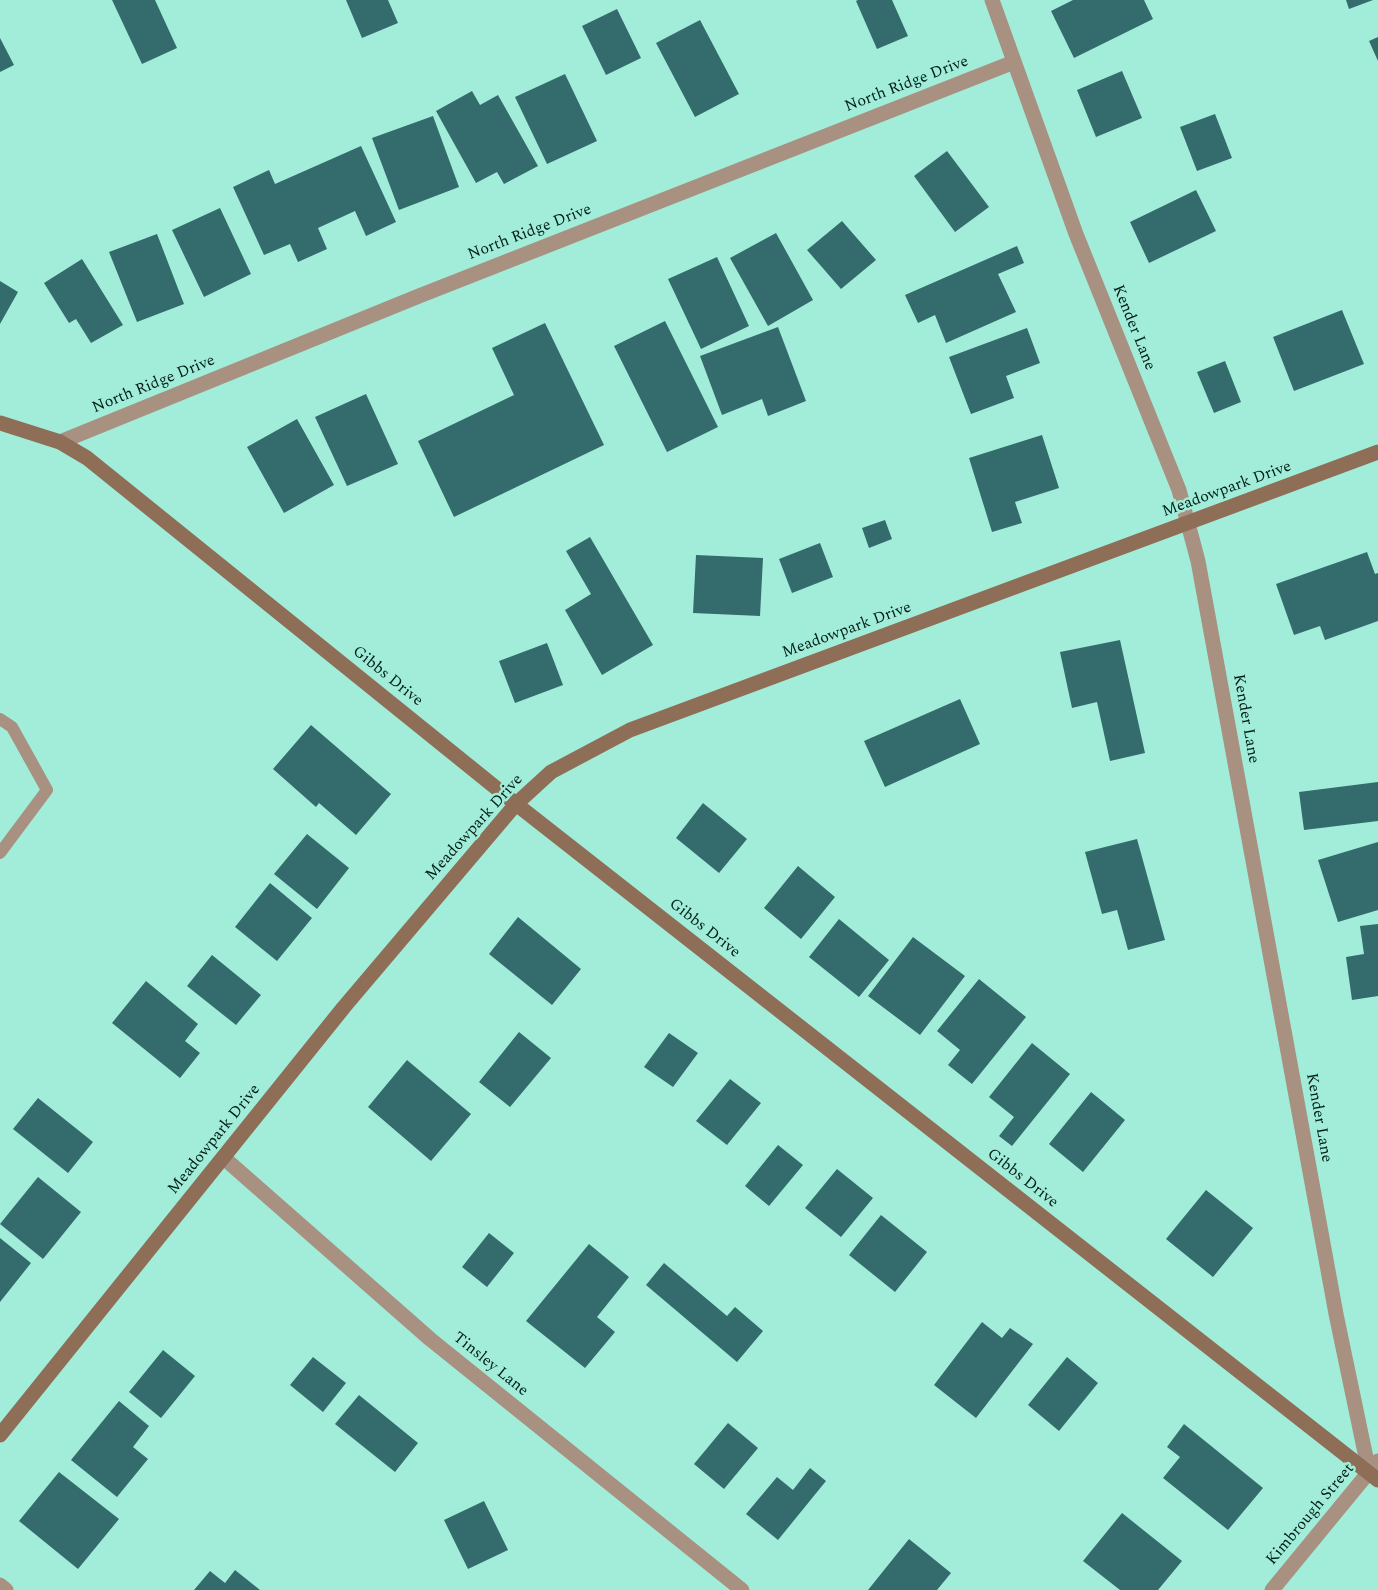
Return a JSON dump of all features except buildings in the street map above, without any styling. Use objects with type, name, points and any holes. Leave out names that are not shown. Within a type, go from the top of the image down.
[{"type":"street","name":"Kender Lane","points":[[992,0],[1076,234],[1179,490],[1188,523],[1200,571],[1336,1314],[1375,1471]]},
{"type":"street","name":"North Ridge Drive","points":[[60,442],[419,296],[1014,62]]},
{"type":"street","name":"Gibbs Drive","points":[[0,423],[60,442],[87,458],[516,804],[1375,1471]]},
{"type":"street","name":"Meadowpark Drive","points":[[0,1435],[344,1008],[516,804],[551,772],[630,730],[1378,452]]},
{"type":"street","name":"Tinsley Lane","points":[[224,1158],[430,1339],[742,1590]]},
{"type":"street","name":"Kimbrough Street","points":[[1272,1590],[1375,1471]]},
{"type":"street","points":[[0,1585],[6,1590]]},
{"type":"lane","points":[[0,720],[12,727],[47,790],[0,852]]}]
